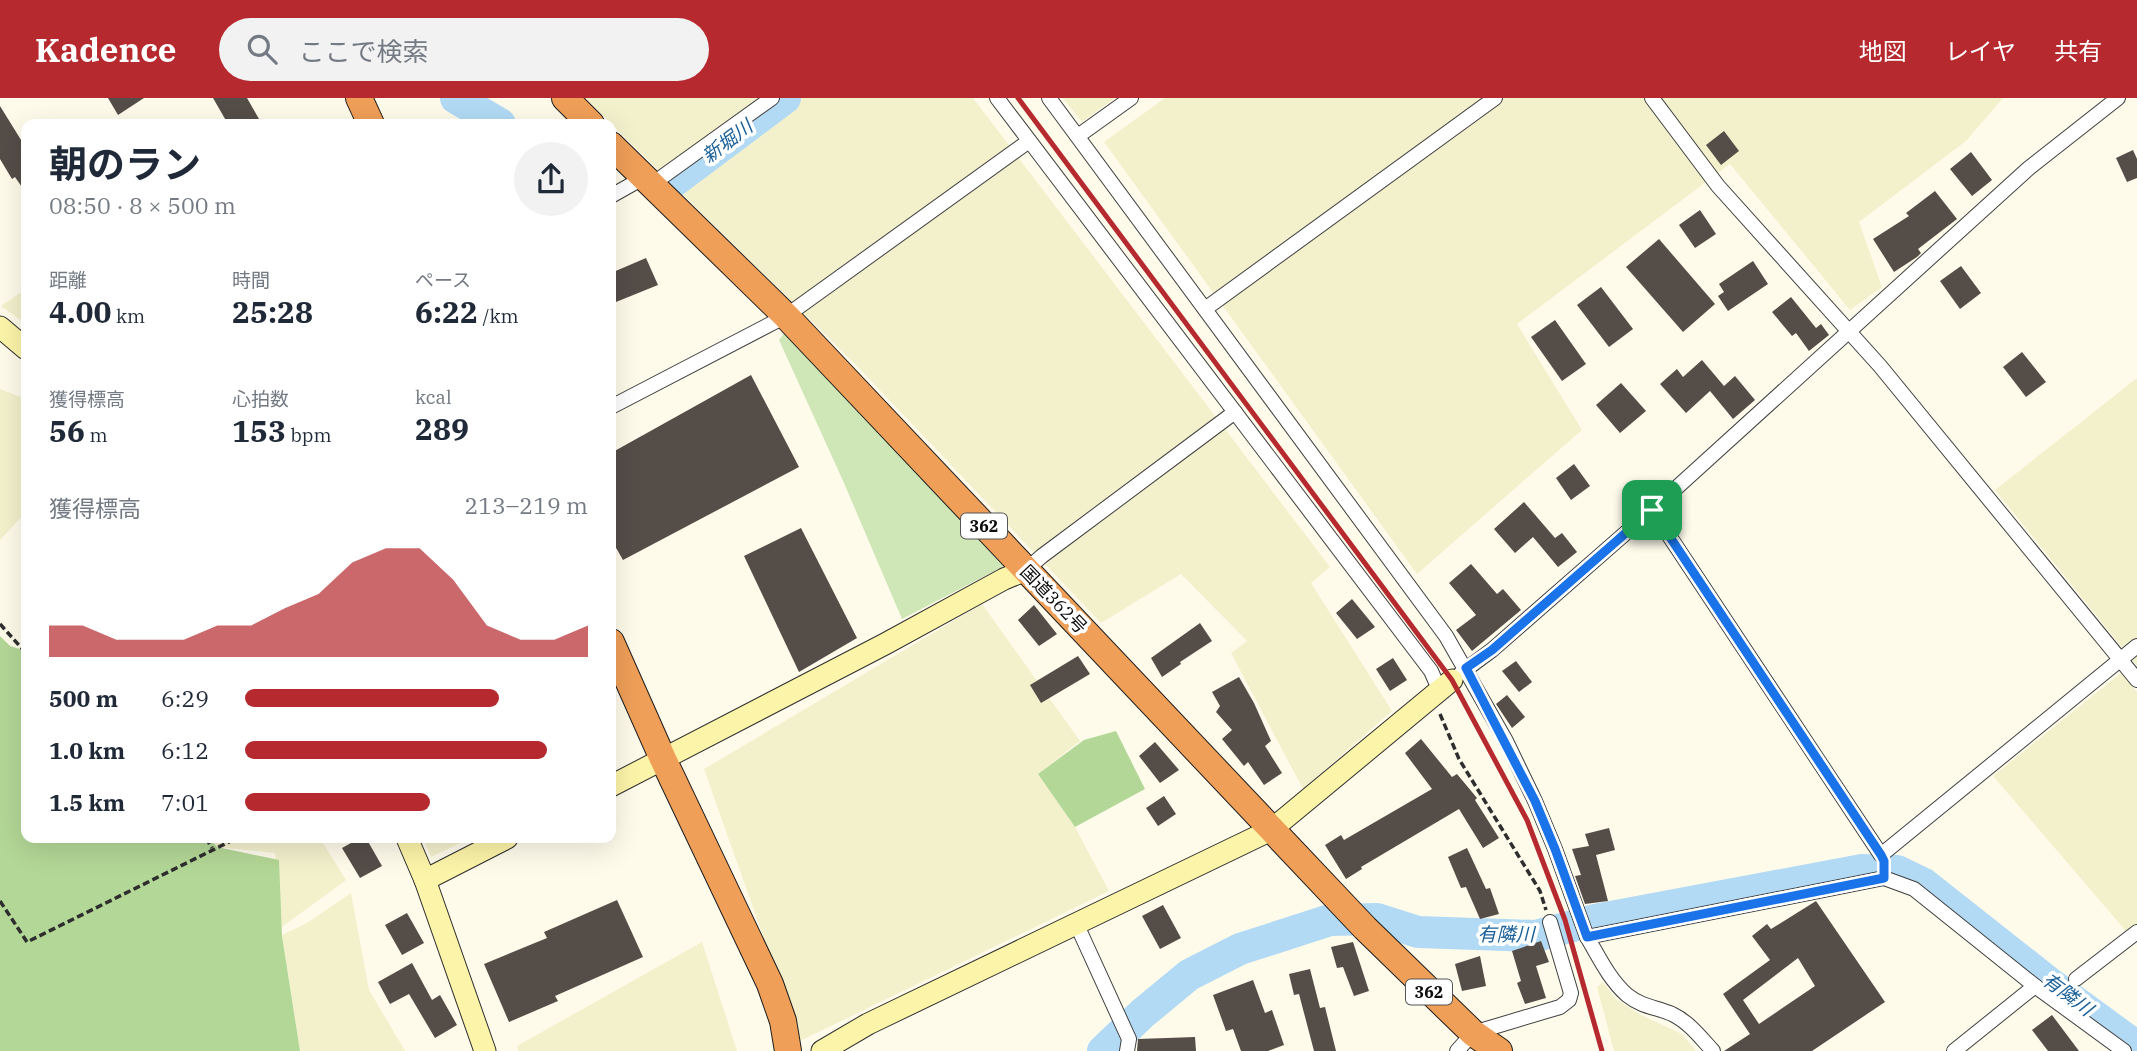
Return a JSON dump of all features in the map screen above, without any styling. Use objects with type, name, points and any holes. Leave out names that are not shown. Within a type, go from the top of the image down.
[{"type":"highway","points":[[359,98],[369,119]]},
{"type":"highway","points":[[565,98],[586,119]]},
{"type":"highway","name":"国道362号","points":[[616,150],[786,316],[1044,586],[1358,920],[1465,1042],[1499,1051]]},
{"type":"highway","points":[[616,653],[663,760],[770,984],[783,1021],[788,1051]]},
{"type":"street","points":[[616,194],[647,181],[772,98]]},
{"type":"street","points":[[997,98],[1431,671],[1447,683],[1535,801],[1587,937],[1610,977],[1628,995],[1647,1008],[1672,1014],[1691,1027],[1713,1051]]},
{"type":"street","points":[[1049,98],[1446,636],[1447,683]]},
{"type":"street","points":[[1078,136],[1130,98]]},
{"type":"street","points":[[1205,309],[1495,98]]},
{"type":"street","points":[[1652,98],[1718,187],[1880,366],[2137,680]]},
{"type":"street","points":[[822,1051],[868,1024],[1271,830],[1447,683],[1492,650],[1652,510],[2029,168],[2118,98]]},
{"type":"street","points":[[616,404],[786,316],[1029,141]]},
{"type":"street","points":[[0,327],[21,345]]},
{"type":"street","points":[[616,784],[1004,579],[1026,570],[1235,412]]},
{"type":"street","points":[[1652,510],[1883,858],[1884,878]]},
{"type":"street","points":[[1883,858],[2137,646]]},
{"type":"street","points":[[409,843],[425,880],[485,1051]]},
{"type":"street","points":[[425,880],[497,843]]},
{"type":"street","points":[[1587,937],[1884,878],[1913,890],[2035,986],[2124,1051]]},
{"type":"street","points":[[1465,1042],[1560,1007],[1569,1000],[1571,993],[1550,922]]},
{"type":"street","points":[[1076,923],[1128,1045]]},
{"type":"street","points":[[2076,979],[2137,932]]},
{"type":"street","points":[[1954,1051],[2035,986]]},
{"type":"path","points":[[0,624],[21,647]]},
{"type":"path","points":[[1447,683],[1459,758],[1539,891],[1550,922]]},
{"type":"path","points":[[209,843],[213,849]]},
{"type":"path","points":[[0,901],[27,942],[226,843]]},
{"type":"shaded area","points":[[585,98],[973,98],[1330,567],[1311,583],[1392,711],[1303,789],[1231,653],[1247,641],[1181,574],[1101,623],[859,368],[616,129],[616,119],[606,119]]},
{"type":"shaded area","points":[[1063,98],[1115,98],[1082,122]]},
{"type":"shaded area","points":[[1165,98],[2003,98],[1966,141],[1859,222],[1882,287],[1850,310],[1730,164],[1517,324],[1582,430],[1417,574],[1104,142]]},
{"type":"shaded area","points":[[21,292],[21,320],[1,306]]},
{"type":"shaded area","points":[[2137,378],[2137,666],[1995,490]]},
{"type":"shaded area","points":[[0,389],[21,397],[21,517],[0,540]]},
{"type":"shaded area","points":[[982,604],[1080,741],[1038,774],[1075,827],[1109,891],[800,1041],[704,769]]},
{"type":"shaded area","points":[[2121,673],[2137,692],[2137,932],[2131,937],[1993,776]]},
{"type":"shaded area","points":[[214,843],[323,843],[346,880],[282,927],[275,853],[217,847]]},
{"type":"shaded area","points":[[425,843],[460,843],[431,857]]},
{"type":"shaded area","points":[[351,893],[369,990],[405,1051],[300,1051],[282,935],[307,923]]},
{"type":"shaded area","points":[[702,942],[737,1051],[518,1051],[517,1046]]},
{"type":"shaded area","points":[[1603,982],[1616,999],[1641,1015],[1682,1034],[1696,1051],[1614,1051],[1597,987]]},
{"type":"green space","points":[[792,323],[1006,565],[902,619],[779,340]]},
{"type":"green space","points":[[0,636],[10,646],[21,649],[21,843],[213,843],[217,847],[279,860],[282,936],[300,1051],[0,1051]]},
{"type":"green space","points":[[1116,731],[1145,789],[1075,827],[1038,774],[1084,740]]},
{"type":"building","points":[[108,98],[144,98],[118,115]]},
{"type":"building","points":[[213,98],[247,98],[259,119],[225,119]]},
{"type":"building","points":[[0,106],[21,140],[21,186],[15,177],[12,179],[0,159]]},
{"type":"building","points":[[1724,131],[1739,151],[1721,165],[1706,145]]},
{"type":"building","points":[[2133,150],[2137,159],[2137,178],[2127,182],[2116,158]]},
{"type":"building","points":[[1971,152],[1992,180],[1972,196],[1950,169]]},
{"type":"building","points":[[1935,191],[1957,219],[1918,249],[1921,253],[1917,257],[1894,272],[1873,239],[1909,216],[1906,213]]},
{"type":"building","points":[[1700,210],[1716,234],[1695,248],[1679,225]]},
{"type":"building","points":[[1659,239],[1715,304],[1683,332],[1626,267]]},
{"type":"building","points":[[646,258],[658,285],[616,302],[616,271]]},
{"type":"building","points":[[1753,261],[1768,284],[1728,311],[1718,296],[1724,292],[1719,284]]},
{"type":"building","points":[[1961,266],[1981,293],[1960,309],[1940,281]]},
{"type":"building","points":[[1601,287],[1633,329],[1609,347],[1577,305]]},
{"type":"building","points":[[1791,297],[1816,328],[1821,324],[1829,335],[1809,351],[1796,333],[1792,336],[1772,312]]},
{"type":"building","points":[[1555,320],[1586,364],[1562,381],[1531,337]]},
{"type":"building","points":[[2022,352],[2046,382],[2026,397],[2003,367]]},
{"type":"building","points":[[1702,360],[1724,386],[1735,376],[1755,400],[1733,419],[1710,391],[1686,413],[1660,384],[1677,369],[1683,377]]},
{"type":"building","points":[[751,375],[799,467],[623,560],[616,548],[616,450]]},
{"type":"building","points":[[1621,383],[1646,411],[1620,433],[1596,405]]},
{"type":"building","points":[[1574,464],[1590,486],[1571,500],[1556,478]]},
{"type":"building","points":[[1524,502],[1555,538],[1562,533],[1577,552],[1558,567],[1533,537],[1515,553],[1494,529]]},
{"type":"building","points":[[801,528],[857,638],[799,672],[744,556]]},
{"type":"building","points":[[1471,564],[1497,594],[1503,589],[1521,610],[1472,651],[1456,630],[1476,615],[1449,583]]},
{"type":"building","points":[[1352,599],[1375,627],[1357,639],[1336,613]]},
{"type":"building","points":[[1034,605],[1057,634],[1039,646],[1018,620]]},
{"type":"building","points":[[1200,623],[1212,641],[1162,677],[1151,658]]},
{"type":"building","points":[[1078,656],[1090,674],[1041,703],[1030,685]]},
{"type":"building","points":[[1393,658],[1407,680],[1390,691],[1376,669]]},
{"type":"building","points":[[1516,661],[1532,682],[1519,692],[1502,671]]},
{"type":"building","points":[[1239,677],[1271,741],[1265,746],[1282,773],[1264,785],[1248,762],[1244,766],[1222,739],[1232,730],[1216,712],[1220,706],[1212,692]]},
{"type":"building","points":[[1507,695],[1525,717],[1512,728],[1496,704]]},
{"type":"building","points":[[1421,739],[1452,777],[1457,774],[1477,798],[1475,800],[1499,838],[1483,848],[1459,809],[1361,867],[1362,869],[1346,879],[1325,845],[1341,835],[1344,840],[1432,789],[1405,753]]},
{"type":"building","points":[[1155,742],[1179,770],[1160,783],[1139,756]]},
{"type":"building","points":[[1164,796],[1176,814],[1158,826],[1146,808]]},
{"type":"building","points":[[1609,828],[1615,850],[1596,855],[1608,901],[1585,904],[1575,876],[1581,875],[1572,849],[1589,846],[1585,834]]},
{"type":"building","points":[[351,843],[369,843],[382,866],[360,878],[342,848]]},
{"type":"building","points":[[1467,848],[1486,889],[1490,888],[1499,914],[1480,919],[1466,887],[1461,888],[1448,857]]},
{"type":"building","points":[[617,900],[643,957],[555,996],[558,1001],[509,1022],[484,964],[547,938],[544,932]]},
{"type":"building","points":[[1816,901],[1885,1002],[1812,1051],[1724,1051],[1750,1034],[1723,994],[1770,960],[1752,936],[1767,924],[1771,929]],"holes":[[[1798,958],[1815,986],[1759,1024],[1743,1000]]]},
{"type":"building","points":[[1163,905],[1181,938],[1160,949],[1142,916]]},
{"type":"building","points":[[407,913],[424,943],[402,955],[385,925]]},
{"type":"building","points":[[1541,941],[1549,962],[1536,966],[1546,998],[1525,1004],[1517,983],[1521,981],[1512,951]]},
{"type":"building","points":[[1353,942],[1369,991],[1354,996],[1343,967],[1337,968],[1331,947]]},
{"type":"building","points":[[1480,956],[1486,986],[1462,991],[1455,964]]},
{"type":"building","points":[[412,963],[432,1000],[440,995],[457,1025],[435,1038],[409,994],[390,1004],[378,982]]},
{"type":"building","points":[[1310,969],[1320,1008],[1325,1007],[1336,1051],[1314,1051],[1299,994],[1294,995],[1289,974]]},
{"type":"building","points":[[1253,980],[1265,1013],[1272,1010],[1284,1045],[1268,1051],[1241,1051],[1233,1029],[1226,1031],[1213,995]]},
{"type":"building","points":[[2052,1015],[2079,1051],[2048,1051],[2032,1030]]},
{"type":"building","points":[[1195,1037],[1196,1051],[1137,1051],[1138,1039]]},
{"type":"waterway","name":"新堀川","points":[[456,98],[492,119]]},
{"type":"waterway","name":"新堀川","points":[[669,185],[785,98]]},
{"type":"waterway","name":"有隣川","points":[[1103,1051],[1189,975],[1240,949],[1330,920],[1377,919],[1418,932],[1536,936],[1595,920],[1862,870],[1897,871],[1924,884],[2052,985],[2137,1047]]},
{"type":"railway","points":[[1018,98],[1452,680],[1527,820],[1565,920],[1602,1051]]},
{"type":"route","points":[[1652,510],[1881,855],[1884,861],[1884,878],[1587,937],[1535,801],[1466,668],[1492,650],[1652,510]]}]
